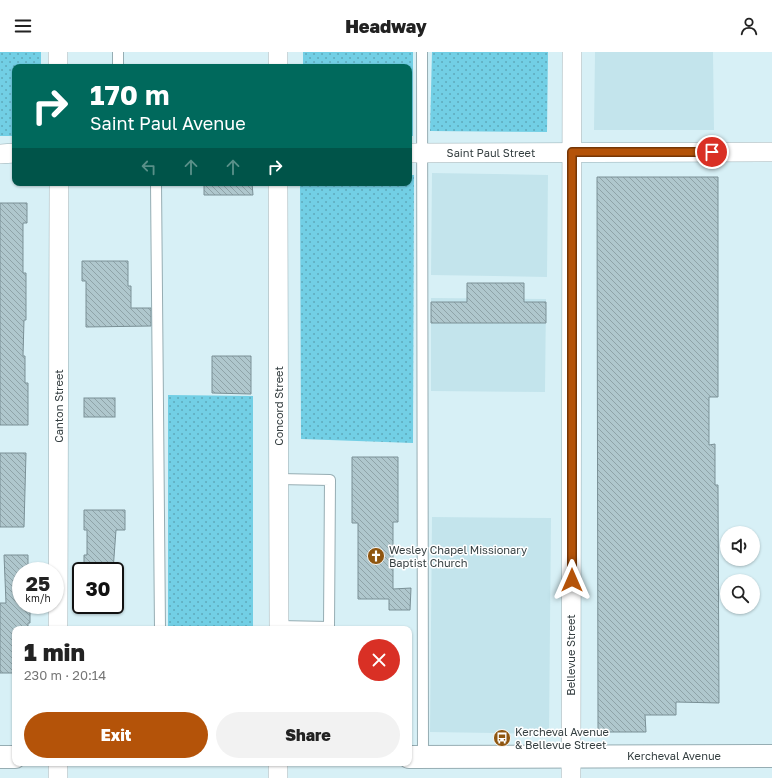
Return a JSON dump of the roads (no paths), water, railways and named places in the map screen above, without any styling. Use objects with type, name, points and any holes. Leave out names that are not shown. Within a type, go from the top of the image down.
[{"type":"street","points":[[58,52],[58,64]]},
{"type":"street","points":[[278,52],[278,64]]},
{"type":"street","name":"Bellevue Street","points":[[571,778],[572,52]]},
{"type":"street","name":"Saint Paul Street","points":[[416,153],[772,152]]},
{"type":"street","points":[[0,154],[12,154]]},
{"type":"street","name":"Canton Street","points":[[58,626],[59,186]]},
{"type":"street","name":"Concord Street","points":[[278,186],[279,626]]},
{"type":"street","name":"Kercheval Avenue","points":[[416,757],[772,756]]},
{"type":"street","points":[[0,757],[12,757]]},
{"type":"street","points":[[58,766],[58,778]]},
{"type":"street","points":[[278,766],[278,778]]},
{"type":"lane","points":[[118,52],[118,64]]},
{"type":"lane","points":[[416,757],[416,153],[422,52]]},
{"type":"lane","points":[[156,186],[160,626]]},
{"type":"lane","points":[[279,479],[330,480],[329,626]]},
{"type":"place","name":"Wesley Chapel Missionary Baptist Church","points":[[376,556]]},
{"type":"place","name":"Kercheval Avenue & Bellevue Street","points":[[502,738]]}]
